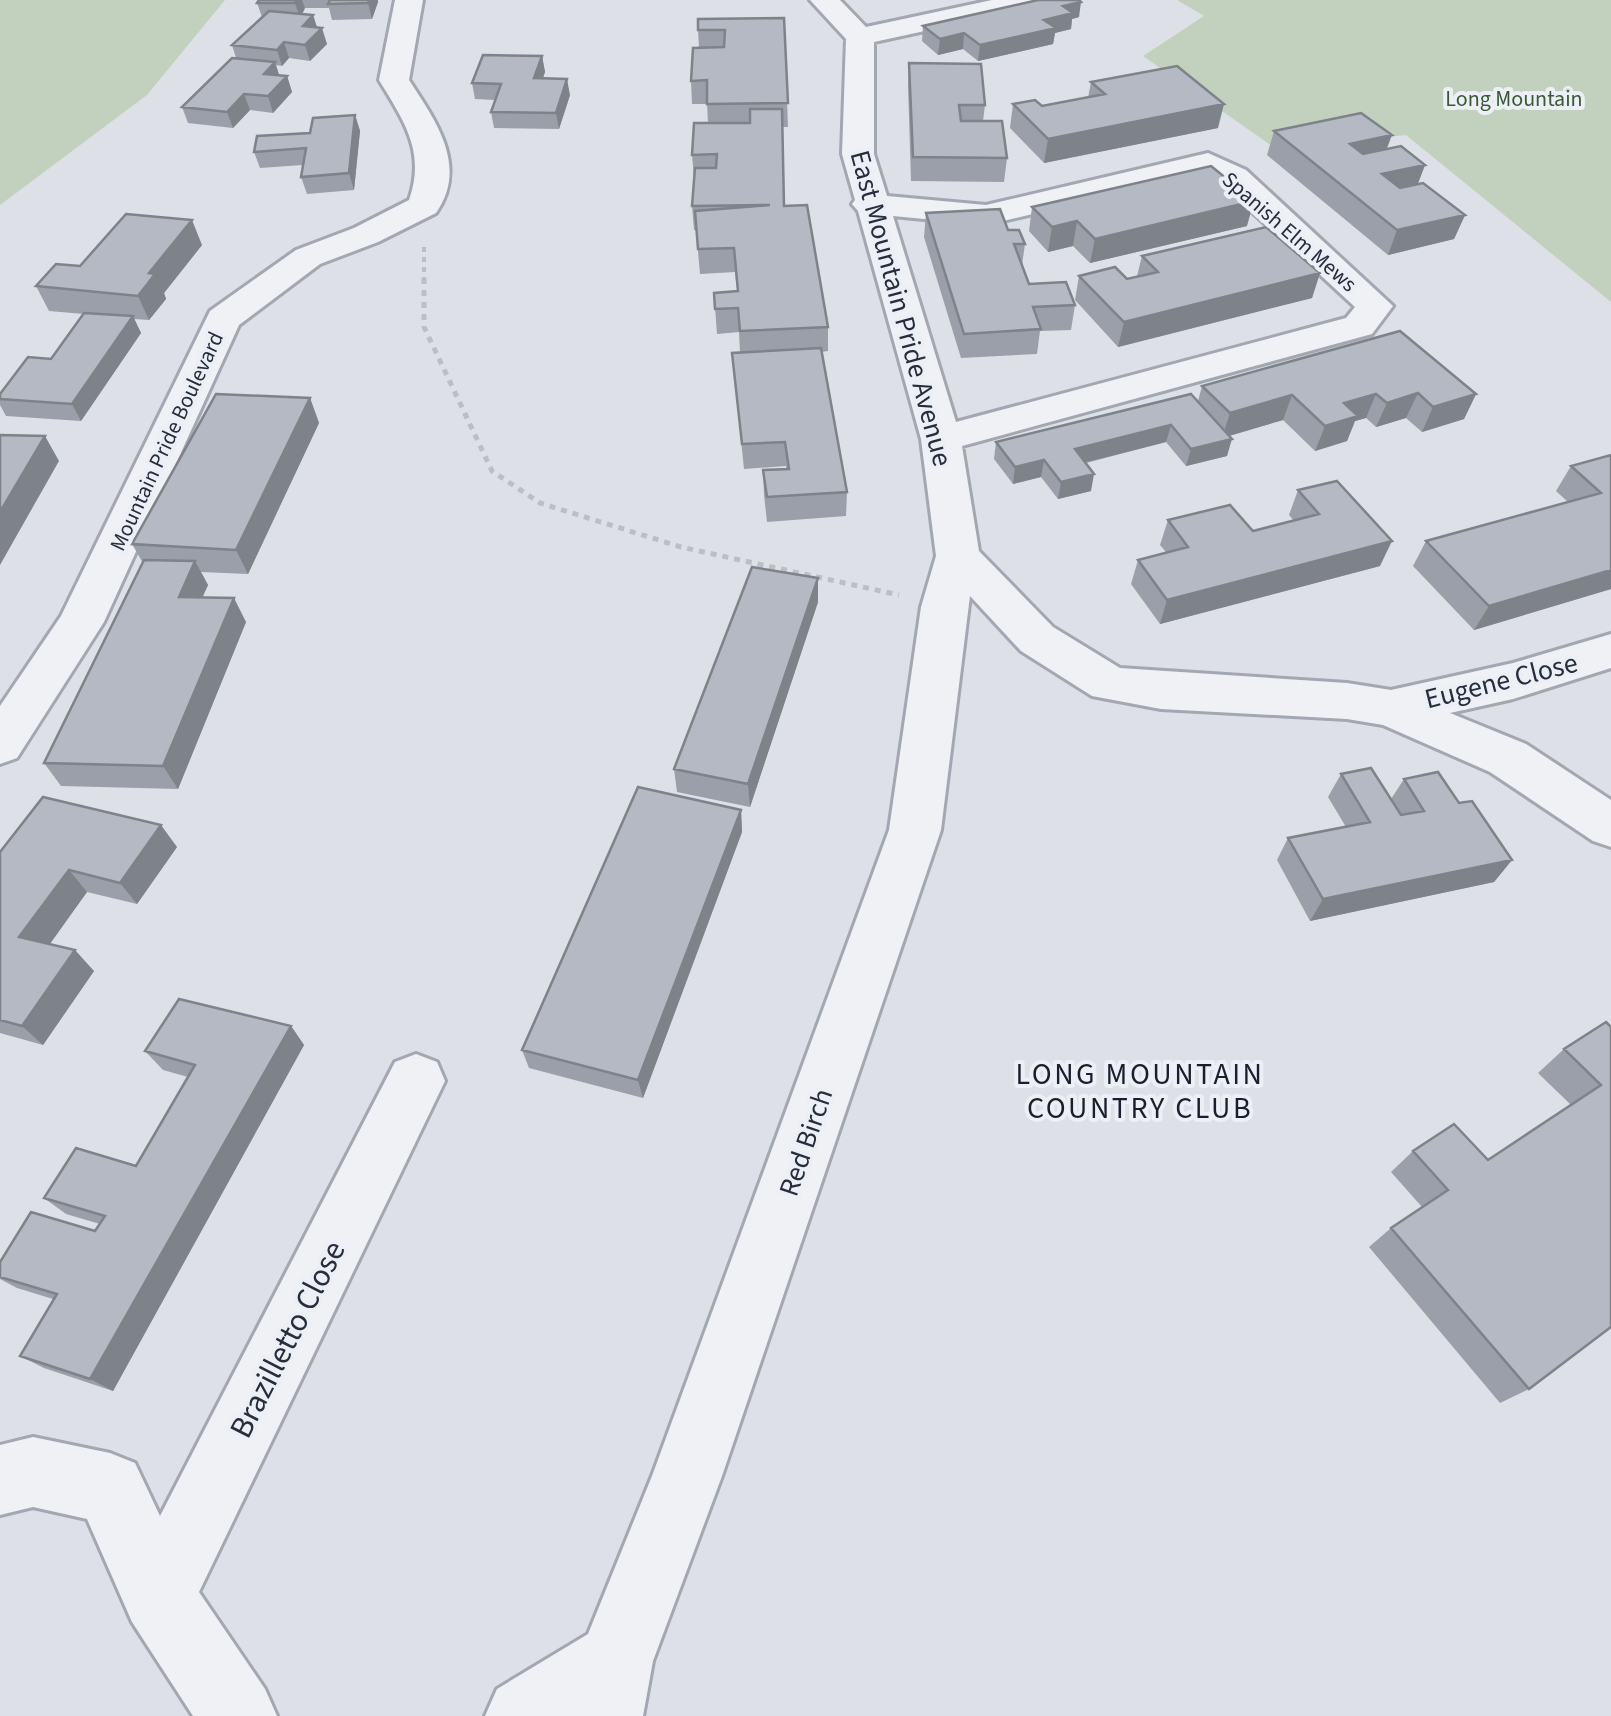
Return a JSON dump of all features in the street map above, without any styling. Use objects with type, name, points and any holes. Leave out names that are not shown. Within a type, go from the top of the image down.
[{"type":"street","points":[[408,0],[394,80],[435,149],[430,191],[424,206]]},
{"type":"street","points":[[824,0],[860,37],[1030,0]]},
{"type":"street","name":"East Mountain Pride Avenue","points":[[860,37],[858,154],[869,204],[941,439],[951,582]]},
{"type":"street","name":"Spanish Elm Mews","points":[[869,204],[986,215],[1208,163],[1234,177],[1376,306],[1359,326],[1346,330],[941,439]]},
{"type":"street","name":"Mountain Pride Boulevard","points":[[0,746],[81,622],[223,318],[308,257],[366,236],[424,206]]},
{"type":"street","points":[[951,582],[1109,684],[1161,691],[1346,700],[1390,708],[1508,758],[1611,826]]},
{"type":"street","name":"Red Birch","points":[[610,1688],[915,830],[951,582]]},
{"type":"street","name":"Eugene Close","points":[[1390,708],[1513,681],[1611,651]]},
{"type":"street","name":"Brazilletto Close","points":[[158,1596],[416,1081]]},
{"type":"street","points":[[0,1480],[33,1472],[110,1488],[158,1596],[238,1716]]},
{"type":"street","points":[[524,1716],[610,1688]]},
{"type":"path","points":[[424,206],[424,327],[492,471],[540,503],[681,547],[951,582]]},
{"type":"green space","points":[[0,0],[225,0],[147,95],[0,205]]},
{"type":"green space","name":"Long Mountain","points":[[1177,0],[1611,0],[1611,302],[1406,135],[1275,148],[1143,56],[1204,16]]},
{"type":"building","points":[[259,0],[297,0],[257,3]]},
{"type":"building","points":[[330,0],[369,0],[328,4]]},
{"type":"building","points":[[1038,0],[1081,2],[1063,6],[1073,13],[1044,20],[1056,28],[980,45],[964,33],[940,39],[923,26]]},
{"type":"building","points":[[269,11],[313,15],[303,26],[322,28],[305,45],[284,42],[277,50],[232,45]]},
{"type":"building","points":[[784,18],[788,103],[707,104],[707,80],[691,81],[693,48],[724,47],[725,30],[698,30],[698,19]]},
{"type":"building","points":[[483,55],[542,56],[534,78],[567,79],[556,113],[491,112],[501,84],[472,83]]},
{"type":"building","points":[[232,58],[275,62],[264,74],[287,76],[268,96],[244,94],[227,112],[182,107]]},
{"type":"building","points":[[909,63],[981,64],[985,105],[959,105],[961,121],[1002,121],[1007,158],[913,157]]},
{"type":"building","points":[[1177,66],[1224,104],[1048,139],[1013,104],[1035,100],[1042,106],[1105,94],[1091,82]]},
{"type":"building","points":[[750,109],[782,109],[784,206],[807,205],[828,327],[740,331],[738,308],[715,309],[714,293],[738,291],[734,248],[698,249],[695,211],[770,205],[692,206],[695,168],[716,168],[717,154],[692,155],[694,123],[750,123]]},
{"type":"building","points":[[1361,113],[1392,135],[1350,144],[1363,154],[1401,146],[1425,165],[1382,174],[1400,188],[1423,183],[1465,215],[1397,230],[1274,131]]},
{"type":"building","points":[[355,115],[349,173],[301,177],[306,148],[254,152],[257,136],[310,133],[313,118]]},
{"type":"building","points":[[1211,166],[1254,201],[1095,239],[1077,221],[1052,227],[1032,207]]},
{"type":"building","points":[[1000,209],[1008,230],[1019,230],[1025,244],[1014,244],[1029,284],[1066,282],[1075,305],[1033,307],[1041,329],[964,334],[926,213]]},
{"type":"building","points":[[126,214],[192,220],[149,273],[155,274],[138,296],[36,286],[56,264],[80,266]]},
{"type":"building","points":[[1266,227],[1320,273],[1124,322],[1079,276],[1115,267],[1127,279],[1158,272],[1142,256]]},
{"type":"building","points":[[84,313],[133,316],[72,404],[0,399],[28,357],[51,359]]},
{"type":"building","points":[[1400,331],[1476,394],[1433,407],[1418,393],[1387,403],[1376,394],[1344,403],[1358,416],[1325,426],[1292,395],[1230,413],[1202,386]]},
{"type":"building","points":[[821,348],[847,492],[767,497],[763,470],[789,469],[785,442],[742,444],[732,353]]},
{"type":"building","points":[[216,394],[310,398],[236,550],[132,544]]},
{"type":"building","points":[[1191,394],[1232,439],[1191,449],[1171,425],[1075,449],[1094,474],[1061,482],[1044,460],[1015,467],[996,442]]},
{"type":"building","points":[[0,435],[45,436],[0,512]]},
{"type":"building","points":[[1611,455],[1611,570],[1489,606],[1426,541],[1601,493],[1571,466]]},
{"type":"building","points":[[1337,481],[1392,541],[1167,600],[1138,560],[1188,547],[1168,520],[1230,505],[1253,531],[1319,514],[1298,490]]},
{"type":"building","points":[[144,560],[195,561],[179,597],[234,598],[163,766],[44,763]]},
{"type":"building","points":[[752,567],[818,578],[748,784],[674,769]]},
{"type":"building","points":[[1371,768],[1401,815],[1424,811],[1404,779],[1438,772],[1459,803],[1472,801],[1512,860],[1323,899],[1288,838],[1370,822],[1341,774]]},
{"type":"building","points":[[638,787],[741,810],[638,1080],[522,1050]]},
{"type":"building","points":[[43,797],[161,825],[120,883],[69,870],[19,937],[75,950],[22,1026],[0,1020],[0,852]]},
{"type":"building","points":[[179,999],[291,1026],[90,1379],[20,1356],[57,1294],[0,1277],[0,1262],[31,1212],[95,1231],[105,1216],[44,1198],[76,1148],[136,1166],[195,1065],[145,1051]]},
{"type":"building","points":[[1606,1022],[1611,1027],[1611,1327],[1529,1389],[1391,1228],[1448,1190],[1413,1151],[1454,1124],[1488,1160],[1601,1085],[1564,1049]]},
{"type":"district","name":"LONG MOUNTAIN COUNTRY CLUB","points":[[1140,1091]]}]
